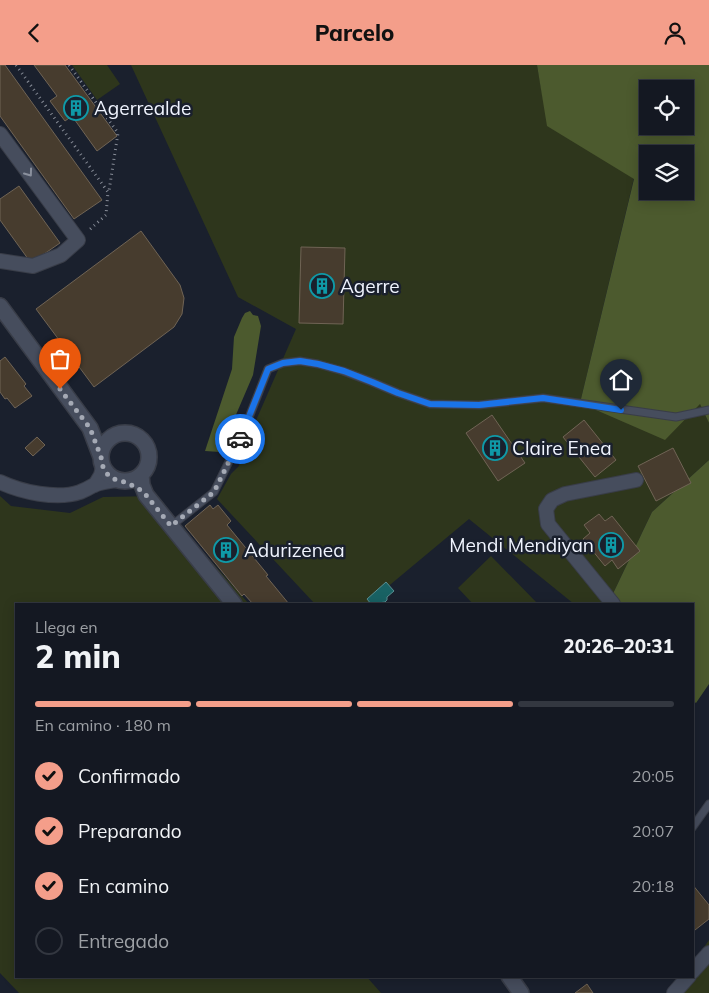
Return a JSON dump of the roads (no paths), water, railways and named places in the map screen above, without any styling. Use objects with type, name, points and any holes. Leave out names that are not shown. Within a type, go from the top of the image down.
[{"type":"street","points":[[0,134],[78,240],[61,255],[33,266],[0,261]]},
{"type":"street","points":[[0,306],[90,428],[108,475],[138,488],[146,495],[233,603]]},
{"type":"street","points":[[0,483],[9,487],[46,495],[64,495],[79,493],[105,481],[134,480],[147,468],[148,451],[144,443],[136,436],[90,428]]},
{"type":"street","points":[[95,485],[101,475],[104,445],[117,434]]},
{"type":"street","points":[[141,475],[146,495]]},
{"type":"street","points":[[612,603],[548,523],[546,509],[552,500],[565,494],[636,480]]},
{"type":"street","points":[[694,970],[709,953]]},
{"type":"street","points":[[510,978],[521,993]]},
{"type":"street","points":[[674,993],[687,978]]},
{"type":"lane","points":[[171,526],[214,492],[242,435],[268,369],[283,363],[300,361],[344,371],[430,404],[479,405],[543,398],[676,417],[709,410]]},
{"type":"lane","points":[[694,825],[709,804]]},
{"type":"place","name":"Agerrealde","points":[[76,108]]},
{"type":"place","name":"Agerre","points":[[322,286]]},
{"type":"place","name":"Claire Enea","points":[[495,448]]},
{"type":"place","name":"Mendi Mendiyan","points":[[611,545]]},
{"type":"place","name":"Adurizenea","points":[[226,550]]}]
